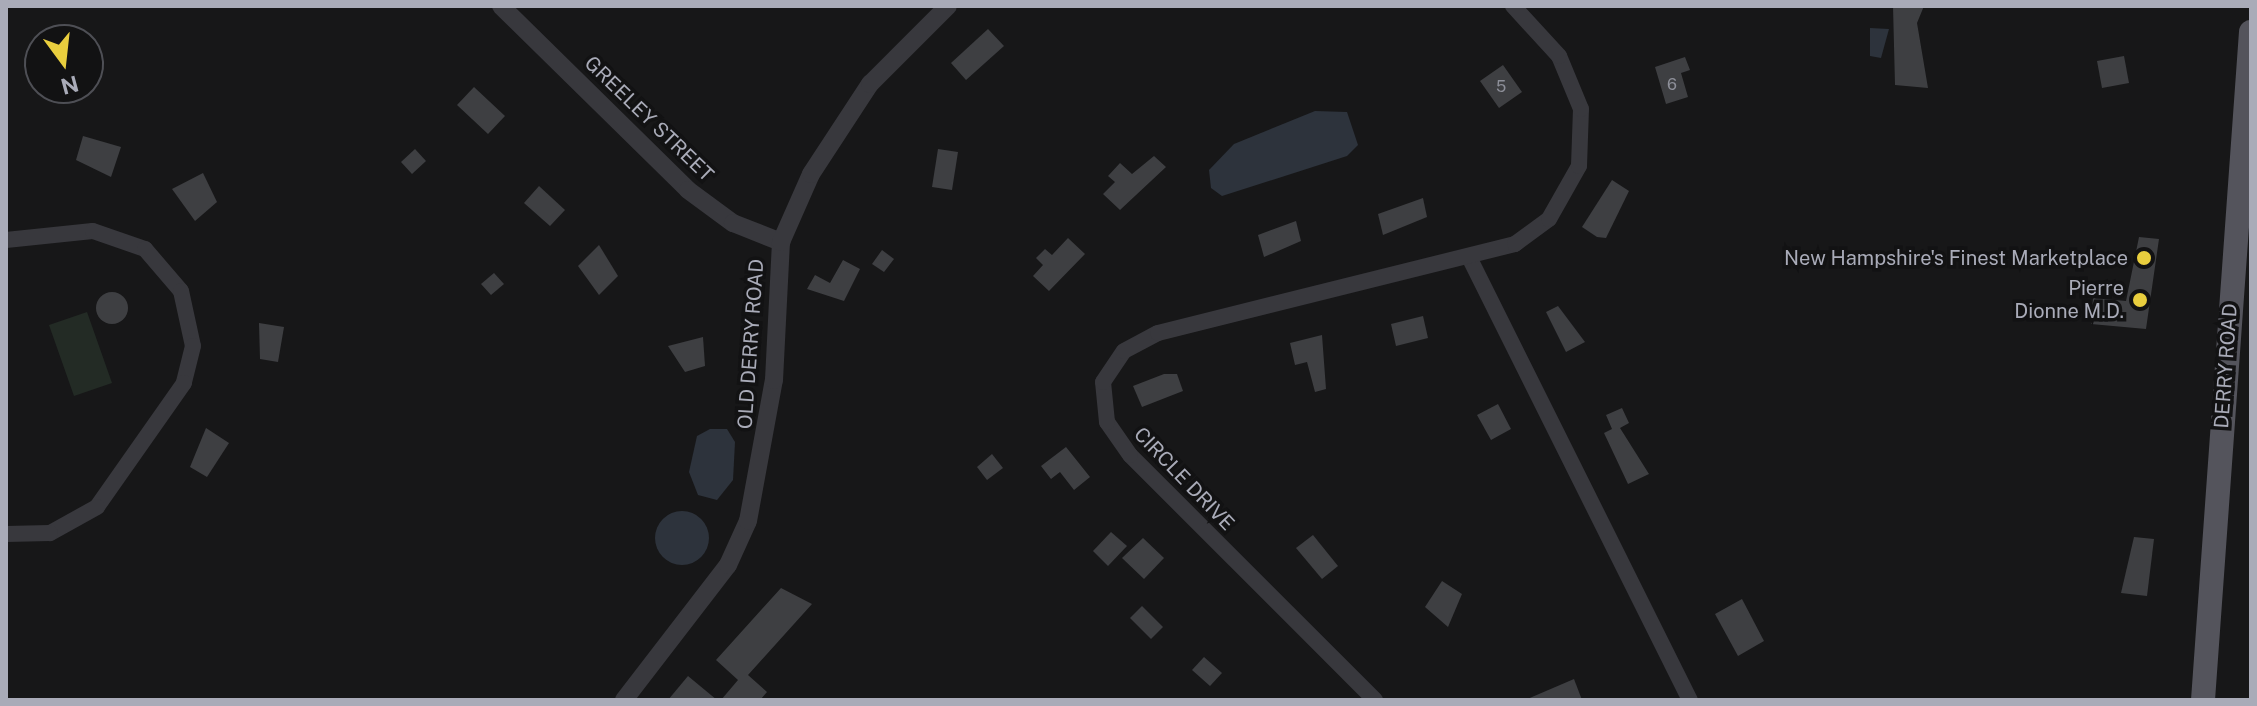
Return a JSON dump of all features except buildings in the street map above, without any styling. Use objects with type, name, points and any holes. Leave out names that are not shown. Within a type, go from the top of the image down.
[{"type":"main road","name":"DERRY ROAD","points":[[2203,700],[2251,32]]},
{"type":"street","name":"GREELEY STREET","points":[[501,6],[688,190],[733,223],[781,242]]},
{"type":"street","name":"OLD DERRY ROAD","points":[[624,700],[728,565],[748,521],[774,380],[781,242],[851,107],[948,6]]},
{"type":"street","name":"CIRCLE DRIVE","points":[[1375,700],[1130,455],[1107,422],[1103,382],[1124,351],[1158,333],[1515,244],[1549,219],[1581,157],[1581,109],[1569,73],[1513,6]]},
{"type":"street","points":[[6,240],[93,231],[145,249],[181,291],[193,346],[179,392],[97,507],[50,533],[6,534]]},
{"type":"street","points":[[1469,257],[1690,700]]},
{"type":"shaded area","points":[[1870,28],[1889,29],[1881,58],[1870,56]]},
{"type":"shaded area","points":[[1315,111],[1347,112],[1358,145],[1347,156],[1222,196],[1211,188],[1209,170],[1234,144]]},
{"type":"shaded area","points":[[87,312],[112,383],[74,396],[49,325]]},
{"type":"shaded area","points":[[710,429],[727,429],[735,442],[733,480],[717,500],[698,495],[689,472],[697,436]]},
{"type":"shaded area","points":[[682,511],[701,519],[709,538],[701,557],[682,565],[663,557],[655,538],[663,519]]},
{"type":"place","name":"New Hampshire's Finest Marketplace","points":[[2144,258]]},
{"type":"place","name":"Pierre Dionne M.D.","points":[[2140,300]]}]
